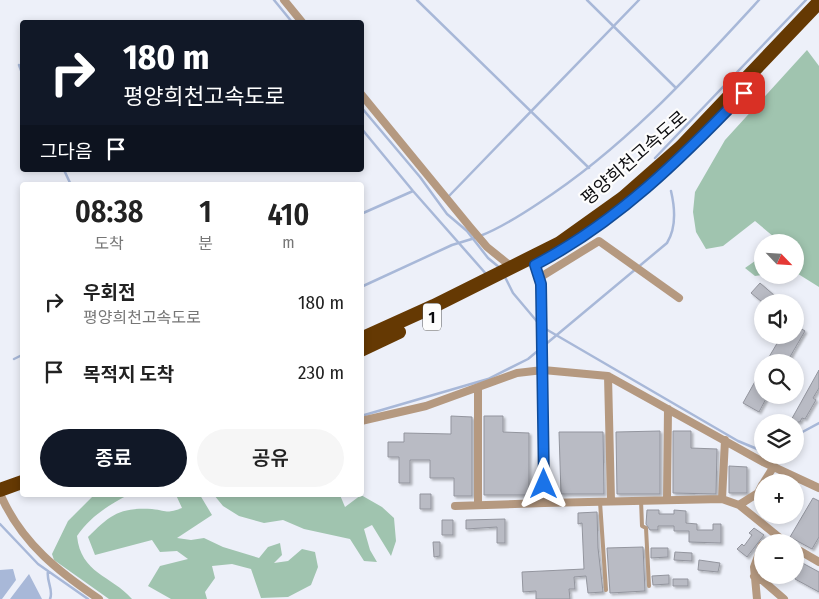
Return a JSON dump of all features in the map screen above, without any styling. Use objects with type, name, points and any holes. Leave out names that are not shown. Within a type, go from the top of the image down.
[{"type":"highway","name":"평양희천고속도로","points":[[364,348],[506,275],[560,243],[623,198],[681,147],[819,2]]},
{"type":"highway","name":"평양희천고속도로","points":[[364,338],[506,275],[537,272],[603,224],[690,149],[819,14]]},
{"type":"highway","points":[[1,496],[20,483]]},
{"type":"highway","points":[[1,496],[20,491]]},
{"type":"street","points":[[284,0],[300,20]]},
{"type":"street","points":[[364,98],[478,237],[506,275]]},
{"type":"street","points":[[544,503],[541,284],[537,272],[599,241],[679,298]]},
{"type":"street","points":[[364,420],[426,406],[517,373],[543,370],[608,376],[774,466],[819,488]]},
{"type":"street","points":[[608,376],[611,500]]},
{"type":"street","points":[[478,388],[478,505]]},
{"type":"street","points":[[667,499],[668,408]]},
{"type":"street","points":[[722,499],[726,440]]},
{"type":"street","points":[[769,474],[774,466]]},
{"type":"street","points":[[738,505],[754,495]]},
{"type":"street","points":[[1,496],[9,514],[30,543],[58,571],[99,599]]},
{"type":"street","points":[[455,506],[600,500],[722,499],[738,505],[771,533]]},
{"type":"street","points":[[804,553],[819,562]]},
{"type":"street","points":[[755,584],[757,599]]},
{"type":"street","points":[[767,584],[784,599]]},
{"type":"lane","points":[[600,500],[606,590]]},
{"type":"lane","points":[[641,500],[642,526],[646,528],[649,586]]},
{"type":"green space","points":[[807,50],[819,66],[819,287],[804,278],[804,234],[770,234],[755,221],[723,246],[706,249],[696,232],[693,212],[695,192],[725,140]]},
{"type":"green space","points":[[754,262],[754,275],[745,268]]},
{"type":"green space","points":[[92,497],[124,497],[100,513],[77,536],[84,558],[98,573],[132,599],[109,599],[54,560],[52,554],[68,521]]},
{"type":"green space","points":[[177,497],[201,497],[212,515],[177,538],[191,540],[204,538],[223,547],[259,558],[268,547],[280,543],[282,555],[274,563],[288,561],[302,549],[315,552],[318,567],[311,585],[288,597],[261,598],[251,569],[232,564],[212,566],[215,578],[205,592],[207,599],[171,599],[148,586],[160,566],[188,559],[177,551],[160,552],[152,540],[95,555],[88,537],[116,514],[132,509],[170,511],[182,508]]},
{"type":"green space","points":[[216,497],[341,497],[345,507],[358,497],[364,497],[382,507],[394,518],[396,541],[391,556],[372,525],[364,529],[370,550],[377,562],[364,561],[350,539],[304,529],[283,520],[264,523],[239,516],[223,506]]},
{"type":"water","points":[[13,569],[16,580],[2,599],[0,599],[0,570]]},
{"type":"water","points":[[29,574],[42,599],[10,599]]},
{"type":"building","points":[[761,284],[773,294],[754,295],[751,293]]},
{"type":"building","points":[[777,344],[797,344],[792,354],[771,354]]},
{"type":"building","points":[[819,370],[819,388],[813,398],[816,400],[805,419],[804,414],[794,414],[800,404],[804,404],[804,397]]},
{"type":"building","points":[[754,383],[754,404],[763,404],[759,412],[743,403]]},
{"type":"building","points":[[451,416],[472,417],[472,496],[454,496],[454,478],[430,478],[430,460],[410,460],[410,483],[399,483],[399,457],[388,457],[388,442],[404,442],[404,433],[451,434]]},
{"type":"building","points":[[484,416],[503,416],[503,432],[529,433],[529,495],[484,495]]},
{"type":"building","points":[[660,431],[660,494],[617,494],[616,432]]},
{"type":"building","points":[[673,431],[691,431],[691,448],[717,449],[716,494],[673,493]]},
{"type":"building","points":[[559,432],[603,432],[604,494],[561,494]]},
{"type":"building","points":[[729,466],[747,467],[747,493],[729,493]]},
{"type":"building","points":[[420,494],[431,494],[431,509],[420,509]]},
{"type":"building","points":[[813,498],[819,501],[819,537],[812,549],[804,545],[804,534],[792,534],[798,524],[804,524],[804,513]]},
{"type":"building","points":[[647,510],[659,510],[659,514],[674,514],[674,510],[686,511],[686,523],[697,524],[697,530],[713,530],[713,524],[721,524],[721,543],[689,542],[689,531],[674,531],[674,526],[658,526],[658,530],[650,530],[646,524]]},
{"type":"building","points":[[597,512],[598,548],[603,592],[588,593],[586,576],[574,577],[575,589],[569,589],[570,599],[536,599],[536,591],[523,592],[522,572],[584,569],[582,523],[578,524],[578,513]]},
{"type":"building","points":[[505,519],[505,543],[497,543],[497,527],[466,529],[466,520]]},
{"type":"building","points":[[442,520],[453,520],[453,535],[442,535]]},
{"type":"building","points":[[754,528],[763,534],[754,534],[754,548],[747,557],[737,549],[742,544],[744,546],[752,535],[749,533]]},
{"type":"building","points":[[433,542],[440,542],[440,556],[434,557]]},
{"type":"building","points":[[643,547],[645,591],[610,593],[607,548]]},
{"type":"building","points":[[651,548],[668,548],[668,557],[651,558]]},
{"type":"building","points":[[675,552],[692,553],[692,561],[674,560]]},
{"type":"building","points":[[699,560],[720,563],[718,572],[698,570]]},
{"type":"building","points":[[804,564],[819,572],[819,592],[804,584]]},
{"type":"building","points":[[669,575],[669,584],[653,585],[652,576]]},
{"type":"building","points":[[673,579],[688,579],[688,586],[673,586]]},
{"type":"waterway","points":[[274,0],[290,20]]},
{"type":"waterway","points":[[417,0],[589,168]]},
{"type":"waterway","points":[[587,0],[676,88]]},
{"type":"waterway","points":[[449,196],[639,0]]},
{"type":"waterway","points":[[480,236],[525,212],[570,182],[600,158],[655,109],[759,0]]},
{"type":"waterway","points":[[655,158],[806,0]]},
{"type":"waterway","points":[[364,111],[420,177],[447,214],[467,231],[488,258],[500,268]]},
{"type":"waterway","points":[[364,132],[487,275]]},
{"type":"waterway","points":[[65,172],[70,182]]},
{"type":"waterway","points":[[364,213],[413,191]]},
{"type":"waterway","points":[[364,415],[488,379],[528,359],[667,243],[674,224],[671,191]]},
{"type":"waterway","points":[[364,286],[452,245],[475,238]]},
{"type":"waterway","points":[[504,275],[513,293],[540,325]]},
{"type":"waterway","points":[[544,328],[738,441],[754,448]]},
{"type":"waterway","points":[[14,359],[20,356]]},
{"type":"waterway","points":[[804,431],[819,423]]},
{"type":"waterway","points":[[0,524],[38,564],[88,599]]},
{"type":"waterway","points":[[48,571],[50,599]]},
{"type":"route","points":[[544,484],[541,284],[535,265],[573,245],[603,224],[690,149],[744,93]]}]
